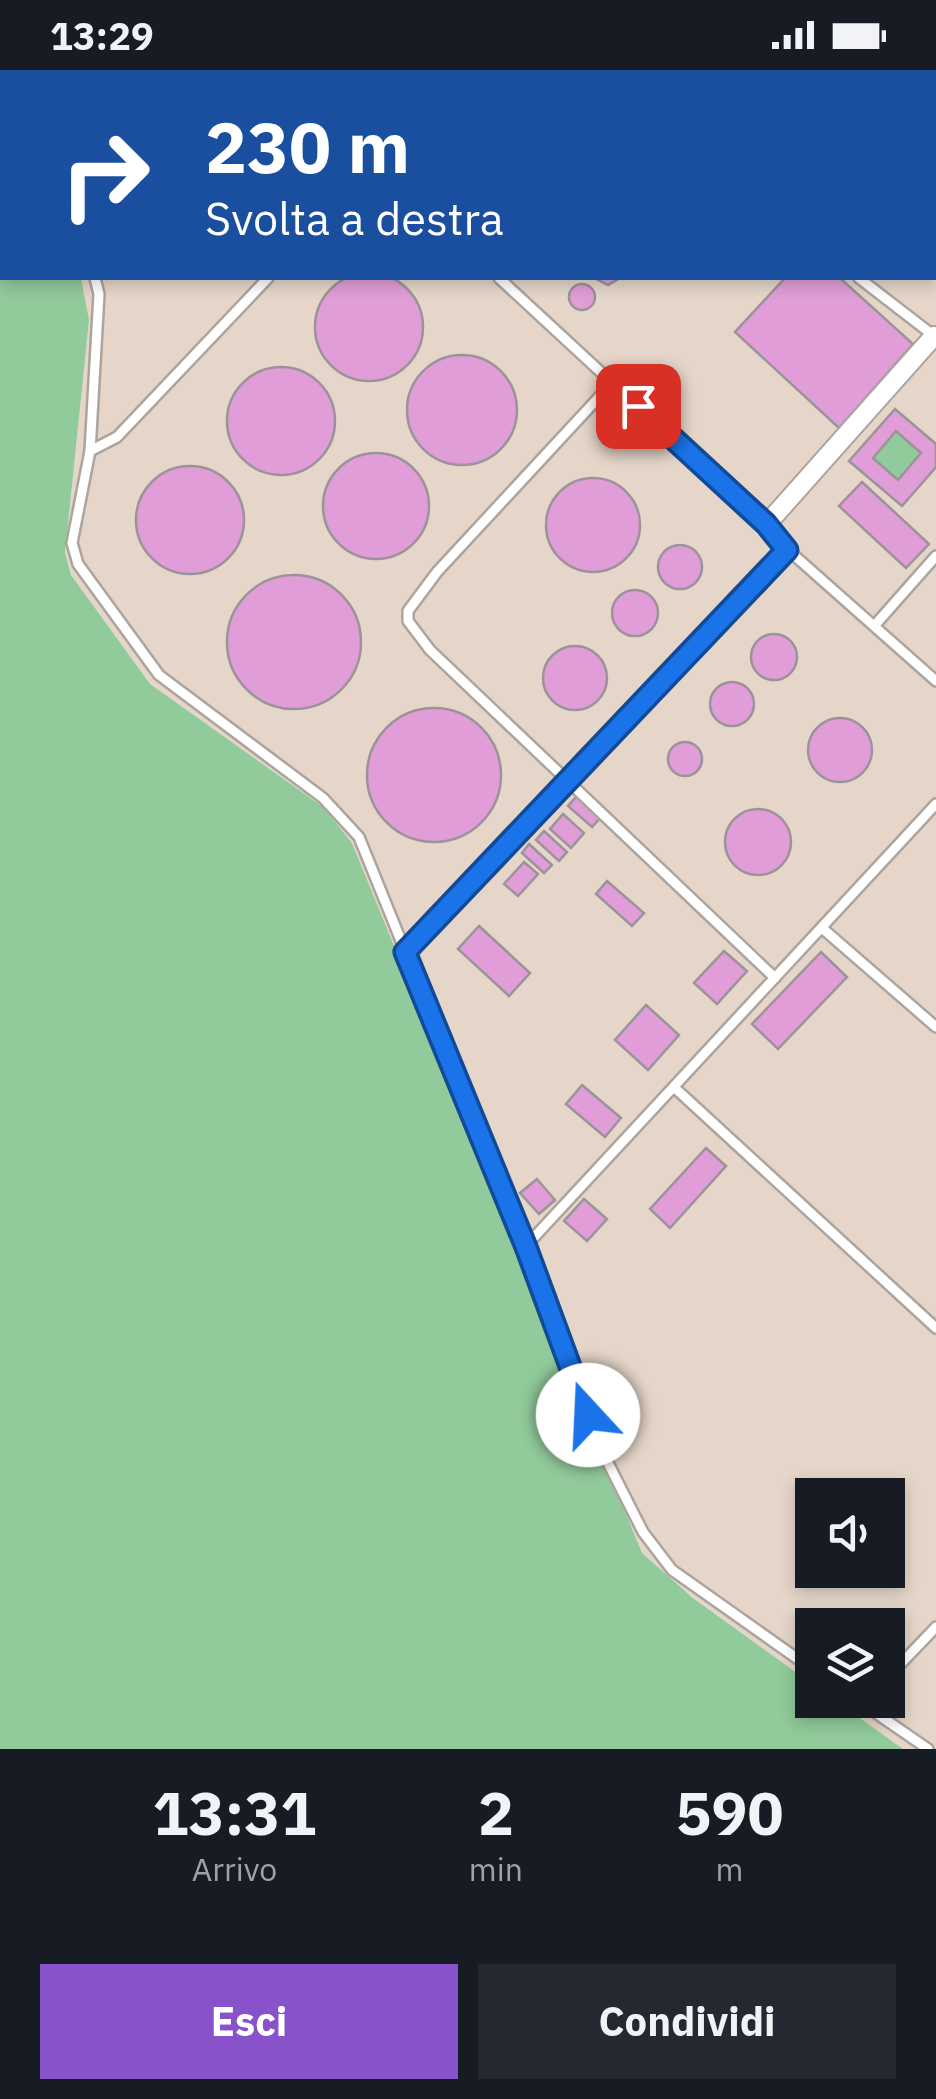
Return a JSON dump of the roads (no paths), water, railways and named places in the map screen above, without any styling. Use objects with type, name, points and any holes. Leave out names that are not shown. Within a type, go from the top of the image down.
[{"type":"street","points":[[766,524],[935,336]]},
{"type":"lane","points":[[95,280],[99,294],[90,451],[72,544],[78,564],[159,675],[344,818],[358,837],[526,1247],[601,1449],[643,1532],[672,1570],[795,1657]]},
{"type":"lane","points":[[90,451],[117,437],[266,280]]},
{"type":"lane","points":[[501,280],[766,524],[787,550],[936,681]]},
{"type":"lane","points":[[861,280],[935,336]]},
{"type":"lane","points":[[613,382],[437,572],[408,611],[408,621],[430,650],[775,978]]},
{"type":"lane","points":[[405,952],[787,550]]},
{"type":"lane","points":[[875,625],[936,556]]},
{"type":"lane","points":[[526,1247],[936,804]]},
{"type":"lane","points":[[822,928],[936,1028]]},
{"type":"lane","points":[[676,1089],[936,1328]]},
{"type":"lane","points":[[905,1660],[936,1628]]},
{"type":"lane","points":[[885,1718],[928,1749]]}]
